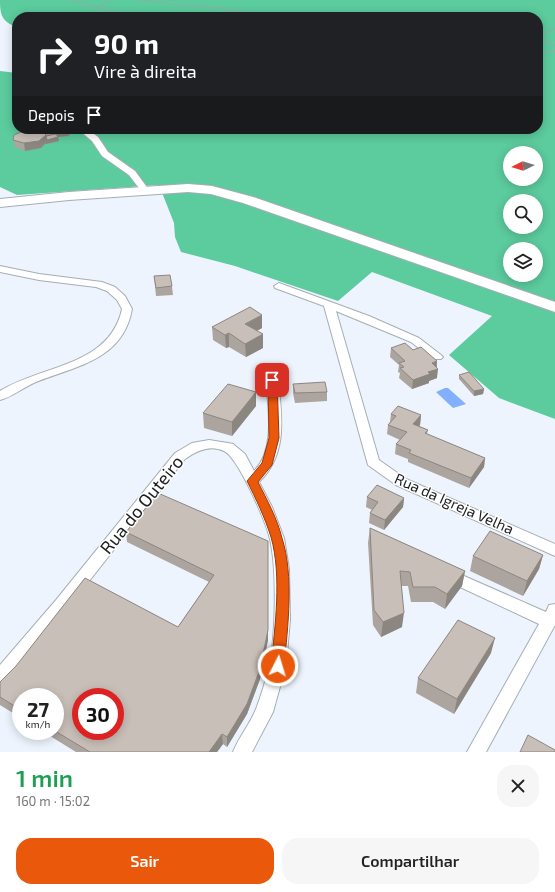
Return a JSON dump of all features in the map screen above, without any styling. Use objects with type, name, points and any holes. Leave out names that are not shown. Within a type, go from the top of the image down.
[{"type":"street","points":[[88,134],[94,139],[105,154],[132,173],[145,190]]},
{"type":"street","points":[[0,203],[145,190],[188,188],[212,190],[248,200],[555,308]]},
{"type":"street","points":[[0,269],[39,277],[98,284],[110,289],[121,298],[127,309],[123,326],[113,340],[84,362],[26,382],[0,396]]},
{"type":"street","points":[[279,286],[329,306],[365,318],[415,340],[437,356]]},
{"type":"street","name":"Rua da Igreja Velha","points":[[329,306],[373,462],[401,482],[555,550]]},
{"type":"street","points":[[252,481],[267,465],[274,438],[272,380]]},
{"type":"street","name":"Rua do Outeiro","points":[[0,678],[180,456],[192,447],[197,446],[209,444],[228,447],[240,457],[265,507],[277,538],[281,569],[282,620],[278,666],[264,712],[242,752]]},
{"type":"street","points":[[434,568],[552,616],[476,752]]},
{"type":"path","points":[[71,0],[115,12]]},
{"type":"path","points":[[99,8],[108,0]]},
{"type":"path","points":[[141,0],[213,7],[242,12]]},
{"type":"path","points":[[147,0],[152,2]]},
{"type":"path","points":[[543,34],[555,30]]},
{"type":"path","points":[[543,39],[555,46]]},
{"type":"path","points":[[543,52],[555,51]]},
{"type":"green space","points":[[0,0],[555,0],[555,419],[499,398],[449,355],[492,316],[372,272],[338,301],[235,266],[181,252],[175,237],[174,223],[159,185],[17,195],[0,187],[0,71],[12,72],[12,134],[543,134],[543,12],[12,12],[12,25],[1,14]]},
{"type":"water","points":[[448,388],[466,404],[453,408],[436,392]]},
{"type":"building","points":[[56,134],[58,137],[47,140],[46,136]]},
{"type":"building","points":[[14,135],[46,135],[39,141],[24,143],[13,140]]},
{"type":"building","points":[[170,275],[172,286],[156,288],[154,276]]},
{"type":"building","points":[[250,307],[262,315],[245,324],[263,334],[245,344],[229,333],[225,335],[212,327]]},
{"type":"building","points":[[405,343],[413,350],[421,347],[437,361],[432,363],[438,369],[428,372],[430,374],[413,380],[400,368],[404,367],[399,363],[405,361],[391,348]]},
{"type":"building","points":[[469,372],[484,389],[474,391],[459,375]]},
{"type":"building","points":[[325,382],[327,392],[295,393],[293,384]]},
{"type":"building","points":[[228,384],[256,392],[232,422],[203,413]]},
{"type":"building","points":[[398,406],[421,415],[413,424],[428,430],[425,433],[485,458],[471,478],[409,453],[411,450],[396,444],[407,432],[388,425],[396,416],[391,414]]},
{"type":"building","points":[[377,485],[404,498],[385,520],[370,513],[378,502],[367,497]]},
{"type":"building","points":[[158,493],[268,541],[268,630],[260,669],[247,704],[227,737],[222,734],[209,752],[90,752],[64,736],[64,688],[12,688],[12,704],[0,697],[0,682],[16,666],[85,578],[178,627],[214,575],[126,532]]},
{"type":"building","points":[[370,528],[465,571],[447,594],[435,587],[413,587],[410,572],[400,571],[404,613],[383,622],[374,610]]},
{"type":"building","points":[[490,531],[543,555],[527,581],[473,556]]},
{"type":"building","points":[[458,620],[495,638],[457,699],[418,678]]},
{"type":"building","points":[[528,735],[555,750],[555,752],[520,752]]},
{"type":"route","points":[[272,380],[275,415],[274,438],[267,465],[252,481],[265,507],[277,538],[281,569],[282,620],[278,666]]}]
